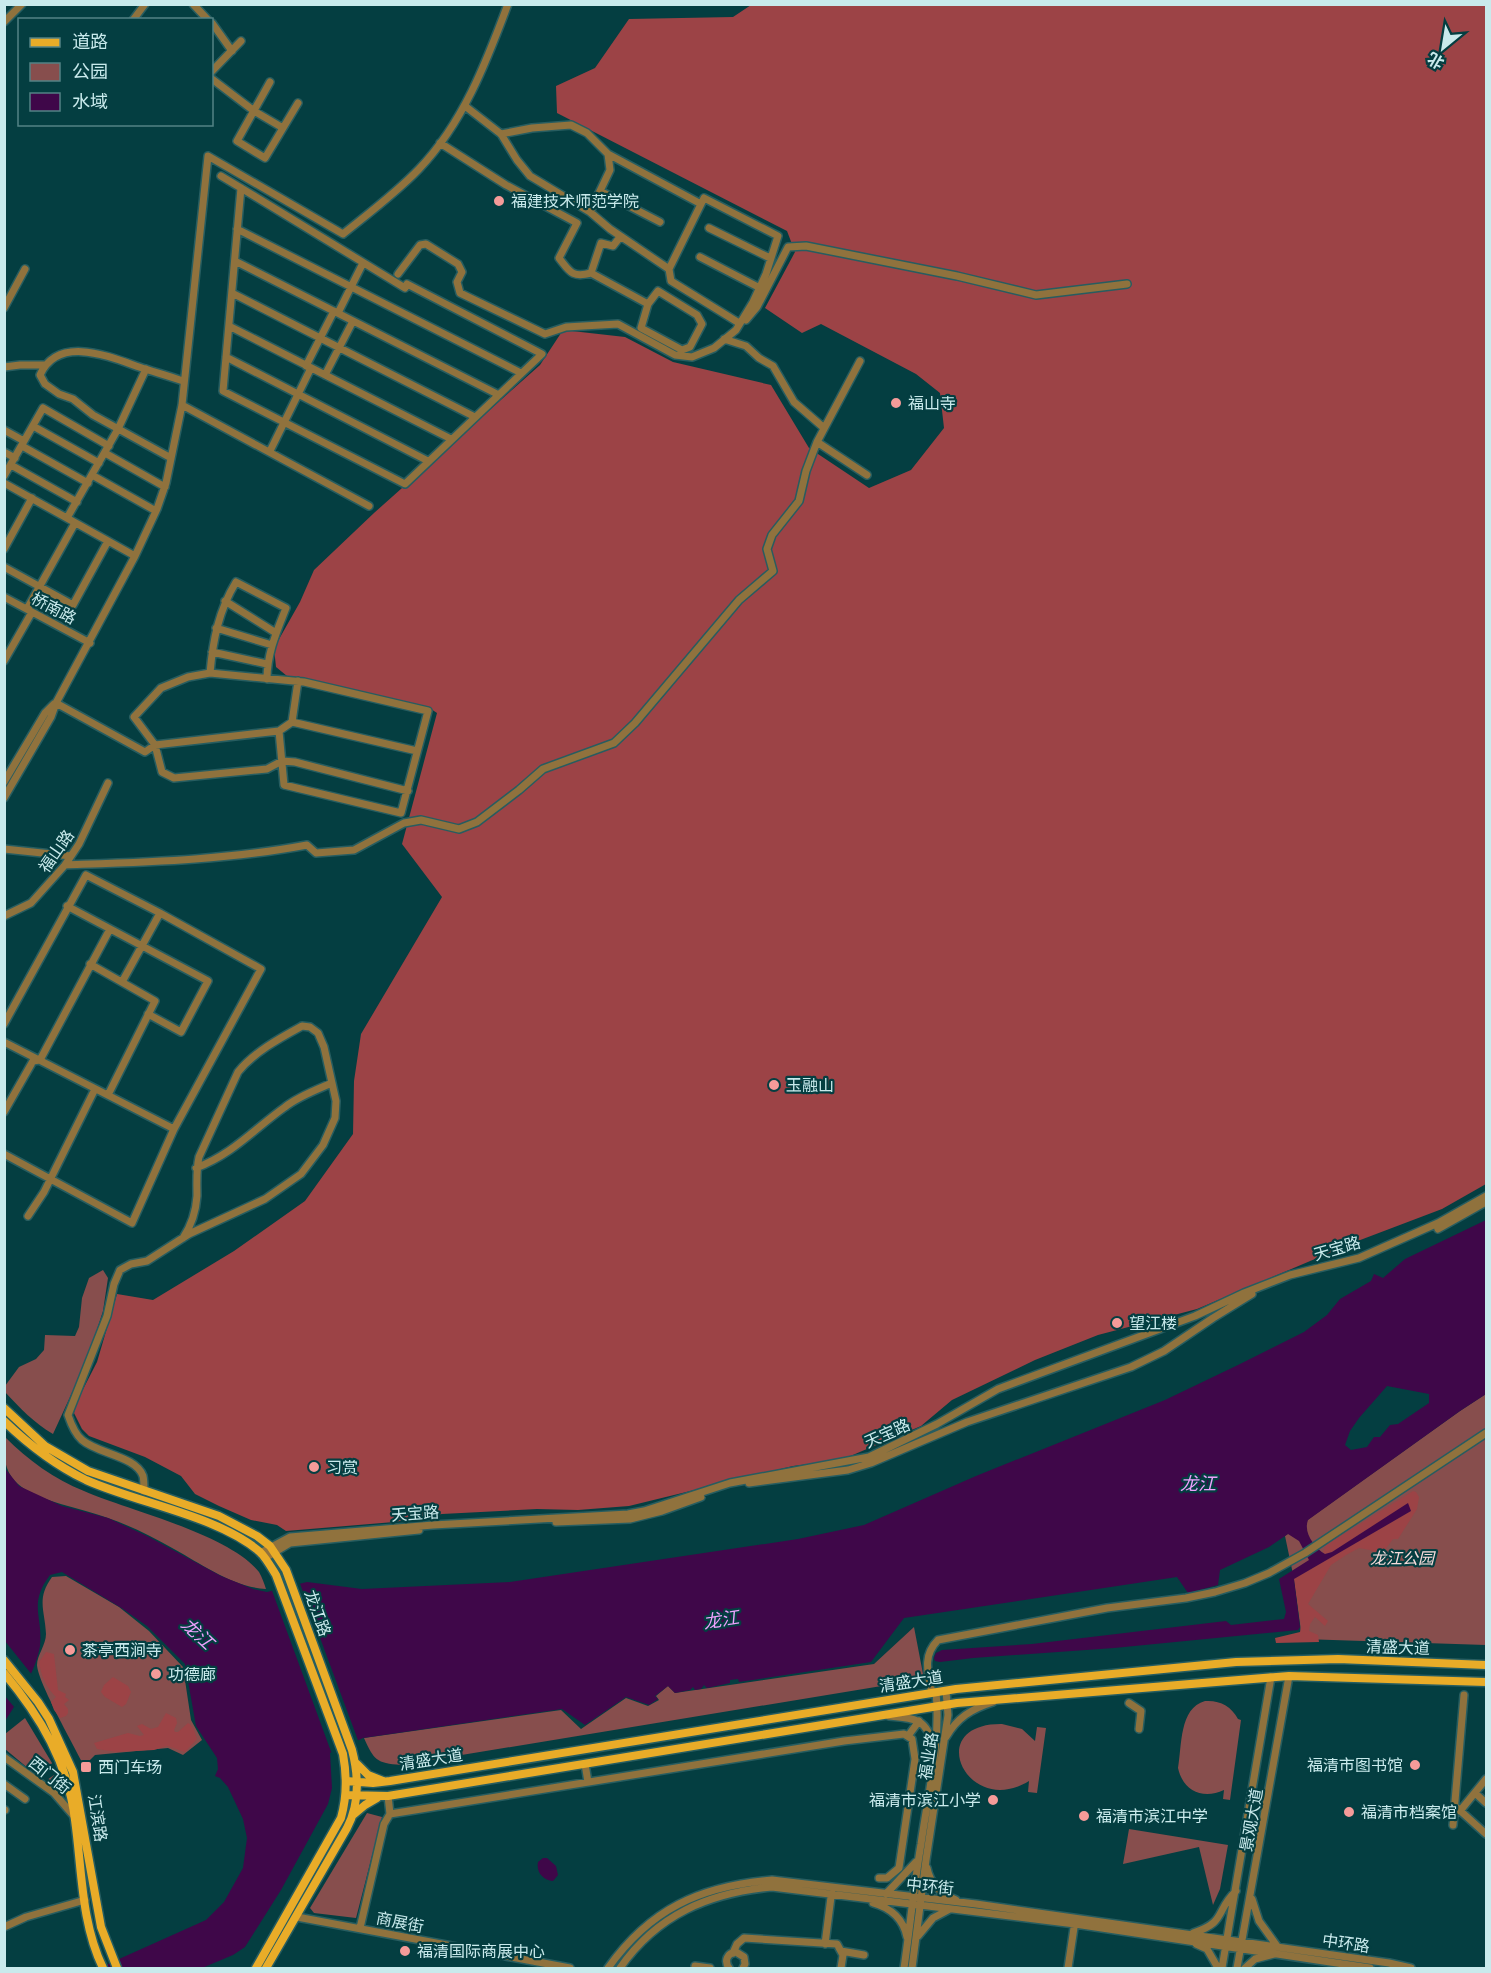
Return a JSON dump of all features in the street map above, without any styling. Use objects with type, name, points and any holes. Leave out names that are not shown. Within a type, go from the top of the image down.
[{"type":"main road","name":"龙江路","points":[[4,1408],[45,1446],[64,1459],[88,1471],[219,1516],[257,1536],[272,1549],[286,1570],[352,1750],[357,1796],[353,1815],[266,1968]]},
{"type":"main road","name":"龙江路","points":[[4,1421],[42,1455],[86,1480],[215,1526],[247,1542],[262,1555],[276,1575],[343,1754],[346,1795],[340,1818],[256,1968]]},
{"type":"main road","name":"清盛大道","points":[[346,1781],[390,1781],[938,1692],[1236,1662],[1338,1659],[1486,1665]]},
{"type":"main road","points":[[4,1660],[28,1695]]},
{"type":"main road","points":[[4,1673],[28,1695]]},
{"type":"main road","name":"清盛大道","points":[[346,1795],[384,1796],[942,1705],[1289,1676],[1486,1682]]},
{"type":"main road","name":"江滨路","points":[[28,1695],[54,1746],[67,1782],[75,1817],[89,1932],[102,1966]]},
{"type":"main road","name":"江滨路","points":[[28,1695],[56,1731],[73,1772],[100,1927],[117,1968]]},
{"type":"main road","points":[[355,1762],[373,1777],[390,1781]]},
{"type":"main road","points":[[353,1815],[365,1805],[384,1796]]},
{"type":"street","points":[[4,22],[22,4]]},
{"type":"street","points":[[134,18],[145,4]]},
{"type":"street","points":[[193,4],[206,18]]},
{"type":"street","points":[[4,798],[90,643],[135,556],[165,487],[182,405],[208,156],[343,234],[420,168],[440,143],[471,96],[508,4]]},
{"type":"street","points":[[213,24],[232,51]]},
{"type":"street","points":[[213,70],[241,41]]},
{"type":"street","points":[[213,80],[254,111],[283,128]]},
{"type":"street","points":[[270,82],[237,141],[265,158],[298,103]]},
{"type":"street","points":[[465,106],[501,134],[530,176],[590,212],[620,237],[669,269]]},
{"type":"street","points":[[501,134],[532,128],[570,125],[587,133],[608,154],[701,204]]},
{"type":"street","points":[[440,143],[507,185],[577,223],[559,258],[572,273],[581,276],[591,273],[648,304]]},
{"type":"street","points":[[590,212],[610,170],[608,154]]},
{"type":"street","points":[[221,176],[241,188],[363,263],[405,288],[407,284],[542,354],[405,484],[223,391],[241,188]]},
{"type":"street","points":[[600,191],[660,222]]},
{"type":"street","points":[[704,198],[778,236],[760,288],[738,326],[671,282],[669,269],[704,198]]},
{"type":"street","points":[[237,228],[521,373]]},
{"type":"street","points":[[709,228],[770,258]]},
{"type":"street","points":[[591,273],[601,243],[613,246],[620,237]]},
{"type":"street","points":[[398,274],[420,245],[426,244],[458,264],[462,272],[457,282],[460,293],[545,334],[566,327],[618,324],[675,356],[692,357],[714,348],[757,307],[788,247],[806,246],[1036,294],[1127,284]]},
{"type":"street","points":[[700,257],[760,288]]},
{"type":"street","points":[[234,261],[498,395]]},
{"type":"street","points":[[270,451],[298,394],[320,338],[363,263]]},
{"type":"street","points":[[5,307],[25,269]]},
{"type":"street","points":[[658,291],[697,315],[702,324],[690,347],[682,350],[641,328],[648,304],[658,291]]},
{"type":"street","points":[[232,293],[475,417]]},
{"type":"street","points":[[325,375],[353,321]]},
{"type":"street","points":[[229,326],[451,440]]},
{"type":"street","points":[[724,339],[746,346],[759,358],[773,366],[794,402],[824,428]]},
{"type":"street","points":[[171,458],[118,429],[45,384],[40,375],[45,365],[57,355],[96,352],[183,381]]},
{"type":"street","points":[[226,357],[428,461]]},
{"type":"street","points":[[65,865],[258,854],[307,845],[316,853],[354,850],[404,823],[421,820],[459,829],[477,822],[543,769],[614,743],[635,723],[739,600],[773,571],[767,549],[772,535],[799,501],[806,471],[817,442],[860,362]]},
{"type":"street","points":[[4,367],[45,365]]},
{"type":"street","points":[[67,518],[109,446],[146,369]]},
{"type":"street","points":[[182,405],[369,506]]},
{"type":"street","points":[[5,474],[43,408],[109,446]]},
{"type":"street","points":[[33,426],[99,463]]},
{"type":"street","points":[[4,430],[88,483]]},
{"type":"street","points":[[817,442],[867,475]]},
{"type":"street","points":[[4,452],[15,458]]},
{"type":"street","points":[[105,453],[165,487]]},
{"type":"street","points":[[11,465],[77,502]]},
{"type":"street","points":[[92,475],[156,511]]},
{"type":"street","points":[[4,483],[135,556]]},
{"type":"street","points":[[4,549],[32,498]]},
{"type":"street","points":[[4,661],[40,586],[75,523]]},
{"type":"street","points":[[4,567],[73,605],[108,541]]},
{"type":"street","points":[[210,673],[216,628],[225,601],[236,582],[286,608],[272,645],[267,664],[267,679]]},
{"type":"street","name":"桥南路","points":[[4,597],[90,643]]},
{"type":"street","points":[[225,601],[276,633]]},
{"type":"street","points":[[216,628],[272,645]]},
{"type":"street","points":[[212,652],[267,664]]},
{"type":"street","points":[[279,730],[282,761],[284,785],[401,813],[408,791],[428,711],[298,681],[210,673],[188,677],[161,688],[134,717],[155,745],[162,772],[174,778],[267,769],[282,761],[295,762],[408,791]]},
{"type":"street","points":[[292,722],[298,681]]},
{"type":"street","points":[[56,703],[145,752],[155,745],[279,730],[292,722],[417,751]]},
{"type":"street","points":[[4,782],[45,713],[56,703]]},
{"type":"street","name":"福山路","points":[[4,916],[31,903],[65,865],[98,806],[108,783]]},
{"type":"street","points":[[4,849],[71,856]]},
{"type":"street","points":[[4,1024],[86,875],[261,969],[174,1129],[132,1223],[4,1154]]},
{"type":"street","points":[[67,906],[208,981],[180,1032],[148,1014]]},
{"type":"street","points":[[122,982],[160,913]]},
{"type":"street","points":[[40,1060],[110,929]]},
{"type":"street","points":[[90,964],[155,1001],[108,1095]]},
{"type":"street","points":[[144,1491],[143,1475],[138,1468],[80,1439],[68,1415],[99,1338],[115,1278],[120,1270],[131,1264],[147,1261],[183,1238],[265,1199],[301,1174],[323,1145],[335,1118],[336,1101],[324,1047],[318,1033],[302,1026],[247,1060],[238,1071],[199,1156],[196,1168],[197,1197],[190,1226],[183,1238]]},
{"type":"street","points":[[5,1044],[174,1129]]},
{"type":"street","points":[[4,1112],[33,1061],[40,1060]]},
{"type":"street","points":[[196,1168],[225,1155],[248,1139],[287,1105],[332,1083]]},
{"type":"street","points":[[28,1216],[44,1192],[95,1089]]},
{"type":"street","name":"天宝路","points":[[262,1555],[290,1537],[434,1525],[628,1514],[730,1483],[869,1457],[937,1424],[998,1389],[1195,1316],[1290,1275],[1359,1258],[1438,1223],[1486,1196]]},
{"type":"street","name":"天宝路","points":[[272,1549],[290,1543],[434,1529],[630,1519],[662,1511],[731,1486],[840,1471],[864,1465],[896,1454],[967,1422],[1150,1359],[1250,1295],[1290,1280],[1360,1262],[1440,1228],[1486,1202]]},
{"type":"street","name":"福业路","points":[[922,1860],[944,1739],[942,1705],[927,1659],[929,1650],[938,1640],[1107,1608],[1162,1603],[1215,1592],[1269,1573],[1305,1553],[1486,1433]]},
{"type":"street","name":"景观大道","points":[[1238,1968],[1289,1676]]},
{"type":"street","name":"景观大道","points":[[1220,1968],[1234,1904],[1271,1677]]},
{"type":"street","points":[[1453,1825],[1458,1809],[1464,1695]]},
{"type":"street","points":[[944,1739],[961,1716],[1000,1700]]},
{"type":"street","points":[[1129,1703],[1141,1711],[1139,1729]]},
{"type":"street","name":"福业路","points":[[912,1968],[917,1901],[942,1705]]},
{"type":"street","points":[[877,1716],[919,1721],[930,1733],[935,1752]]},
{"type":"street","points":[[908,1736],[919,1721]]},
{"type":"street","points":[[360,1928],[384,1824],[390,1815],[844,1741],[904,1734],[912,1739],[915,1759],[899,1868],[886,1878],[879,1878]]},
{"type":"street","name":"西门街","points":[[4,1757],[54,1793],[75,1817]]},
{"type":"street","points":[[585,1764],[588,1782]]},
{"type":"street","points":[[1458,1809],[1486,1779]]},
{"type":"street","points":[[4,1784],[26,1799]]},
{"type":"street","points":[[1475,1793],[1486,1803]]},
{"type":"street","points":[[384,1796],[390,1815]]},
{"type":"street","points":[[1458,1809],[1486,1834]]},
{"type":"street","points":[[886,1894],[922,1860],[928,1874],[942,1893],[976,1905]]},
{"type":"street","name":"中环街","points":[[608,1968],[625,1945],[647,1924],[680,1903],[744,1882],[772,1880],[866,1898],[976,1905],[1277,1950]]},
{"type":"street","name":"中环街","points":[[620,1968],[632,1951],[667,1920],[700,1903],[746,1890],[771,1887],[886,1894],[951,1909],[1075,1921]]},
{"type":"street","points":[[825,1944],[832,1890]]},
{"type":"street","points":[[1189,1937],[1213,1925],[1221,1917],[1228,1899],[1236,1891]]},
{"type":"street","points":[[1245,1968],[1255,1959],[1277,1950],[1259,1921],[1251,1895]]},
{"type":"street","points":[[866,1898],[894,1913],[905,1928],[908,1942]]},
{"type":"street","points":[[4,1927],[26,1917],[85,1900]]},
{"type":"street","name":"福业路","points":[[904,1968],[917,1901]]},
{"type":"street","points":[[1234,1904],[1249,1906]]},
{"type":"street","points":[[916,1938],[933,1918],[951,1909]]},
{"type":"street","name":"商展街","points":[[297,1917],[570,1968]]},
{"type":"street","points":[[1068,1968],[1075,1921]]},
{"type":"street","points":[[1189,1937],[1207,1948],[1220,1968]]},
{"type":"street","points":[[726,1968],[727,1959],[744,1938],[837,1944],[843,1955],[841,1968]]},
{"type":"street","name":"中环路","points":[[1277,1950],[1370,1968]]},
{"type":"street","name":"中环路","points":[[1277,1950],[1389,1963],[1411,1968]]},
{"type":"street","points":[[841,1951],[864,1955]]},
{"type":"street","points":[[733,1953],[739,1953],[744,1957],[743,1968]]},
{"type":"street","points":[[695,1966],[710,1968]]},
{"type":"green space","points":[[103,1270],[108,1278],[103,1311],[87,1360],[53,1434],[5,1392],[5,1386],[19,1367],[36,1359],[44,1350],[45,1335],[75,1336],[79,1327],[82,1298],[89,1278]]},
{"type":"green space","name":"龙江公园","points":[[1486,1394],[1486,1645],[1302,1639],[1294,1579],[1285,1536]]},
{"type":"green space","points":[[5,1437],[42,1468],[62,1481],[103,1499],[178,1525],[225,1546],[245,1558],[259,1572],[266,1589],[230,1580],[158,1540],[125,1525],[37,1496],[18,1484],[7,1468]]},
{"type":"green space","points":[[66,1576],[119,1607],[149,1631],[183,1667],[191,1720],[202,1740],[183,1755],[168,1748],[95,1755],[84,1766],[50,1700],[37,1665],[46,1638],[44,1592],[52,1577]]},
{"type":"green space","points":[[914,1627],[924,1679],[401,1765],[377,1759],[364,1738],[561,1710],[581,1729],[626,1698],[648,1706],[659,1700],[656,1696],[668,1686],[675,1693],[874,1664]]},
{"type":"green space","points":[[1205,1701],[1224,1705],[1241,1720],[1230,1800],[1223,1799],[1224,1790],[1209,1794],[1189,1788],[1184,1783],[1178,1768],[1186,1719],[1190,1711]]},
{"type":"green space","points":[[25,1718],[52,1763],[48,1769],[38,1774],[5,1749],[5,1734]]},
{"type":"green space","points":[[1002,1724],[1022,1729],[1035,1741],[1037,1727],[1046,1728],[1037,1793],[1028,1792],[1029,1781],[1007,1789],[987,1788],[972,1779],[962,1766],[959,1752],[964,1738],[978,1728]]},
{"type":"green space","points":[[57,1775],[61,1791],[46,1782]]},
{"type":"green space","points":[[367,1813],[382,1817],[356,1918],[314,1913],[310,1908]]},
{"type":"green space","points":[[1129,1829],[1228,1845],[1220,1889],[1213,1905],[1199,1847],[1123,1864]]},
{"type":"shaded area","points":[[751,5],[1486,5],[1486,1184],[1442,1209],[1355,1242],[1197,1309],[1098,1335],[1035,1360],[952,1400],[921,1426],[841,1460],[793,1466],[629,1506],[578,1510],[537,1509],[442,1514],[394,1522],[286,1531],[277,1525],[251,1520],[195,1494],[181,1476],[145,1457],[89,1436],[82,1429],[74,1413],[76,1403],[97,1362],[117,1294],[153,1300],[234,1251],[305,1201],[353,1134],[354,1081],[361,1034],[442,897],[402,844],[437,713],[431,709],[287,676],[276,667],[274,648],[300,602],[314,570],[374,513],[540,365],[563,330],[625,337],[673,362],[771,385],[809,448],[869,488],[911,470],[944,428],[940,393],[916,374],[821,324],[802,333],[765,308],[795,252],[787,231],[557,113],[556,86],[595,68],[629,19],[733,17]]},
{"type":"shaded area","points":[[1413,1491],[1419,1497],[1417,1509],[1398,1539],[1393,1539],[1384,1551],[1388,1555],[1386,1558],[1370,1550],[1359,1548],[1331,1565],[1308,1604],[1328,1621],[1325,1626],[1315,1617],[1310,1624],[1309,1631],[1318,1635],[1319,1642],[1276,1643],[1275,1638],[1300,1632],[1294,1579],[1411,1511],[1407,1504],[1332,1552],[1325,1554],[1323,1552],[1326,1545]]},
{"type":"shaded area","points":[[46,1652],[54,1654],[58,1690],[66,1694],[65,1697],[69,1700],[64,1704],[68,1713],[60,1718],[51,1702],[56,1697],[47,1685],[40,1667],[39,1662]]},
{"type":"shaded area","points":[[113,1677],[128,1686],[131,1692],[126,1704],[122,1707],[101,1692],[104,1685]]},
{"type":"shaded area","points":[[166,1713],[176,1718],[175,1732],[188,1723],[194,1730],[197,1739],[185,1752],[167,1746],[154,1750],[117,1752],[97,1749],[94,1743],[128,1733],[144,1735],[137,1726],[142,1724],[151,1729],[158,1727]]},
{"type":"water","name":"龙江","points":[[1486,1220],[1486,1394],[1308,1520],[1307,1530],[1311,1540],[1325,1554],[1332,1552],[1408,1503],[1411,1511],[1294,1579],[1300,1627],[1298,1630],[940,1662],[935,1661],[934,1658],[936,1653],[942,1650],[1032,1644],[1226,1621],[1231,1625],[1284,1619],[1286,1612],[1279,1579],[1309,1560],[1299,1541],[1288,1534],[1269,1547],[1220,1570],[1218,1585],[1188,1593],[1177,1577],[904,1618],[871,1662],[739,1682],[738,1679],[730,1680],[730,1683],[707,1688],[704,1685],[701,1689],[695,1690],[693,1687],[690,1690],[675,1693],[668,1686],[655,1696],[658,1699],[649,1705],[626,1697],[585,1725],[562,1709],[363,1738],[330,1753],[332,1788],[328,1804],[281,1890],[245,1947],[233,1955],[202,1968],[99,1968],[206,1920],[224,1902],[243,1868],[247,1838],[243,1819],[228,1787],[215,1776],[218,1769],[217,1758],[196,1726],[185,1664],[147,1626],[62,1572],[50,1575],[43,1585],[38,1602],[40,1646],[38,1655],[26,1685],[5,1721],[4,1467],[19,1486],[62,1506],[108,1518],[221,1576],[253,1589],[267,1592],[307,1582],[362,1589],[510,1582],[798,1539],[864,1525],[976,1476],[1165,1400],[1238,1365],[1304,1332],[1327,1315],[1340,1299],[1371,1281],[1374,1274],[1383,1278],[1405,1259]],"holes":[[[1387,1386],[1429,1394],[1429,1403],[1398,1424],[1390,1425],[1380,1437],[1374,1437],[1367,1447],[1351,1450],[1345,1445],[1350,1431],[1359,1418]]]},
{"type":"water","points":[[547,1858],[556,1866],[558,1875],[553,1881],[546,1879],[539,1872],[538,1862]]},
{"type":"pier","points":[[299,1581],[359,1743],[333,1757],[271,1588]]},
{"type":"pier","points":[[5,1641],[33,1676],[15,1708],[4,1695]]},
{"type":"place","name":"福建技术师范学院","points":[[499,201]]},
{"type":"place","name":"福山寺","points":[[896,403]]},
{"type":"place","name":"玉融山","points":[[774,1085]]},
{"type":"place","name":"望江楼","points":[[1117,1323]]},
{"type":"place","name":"习赏","points":[[314,1467]]},
{"type":"place","name":"茶亭西涧寺","points":[[70,1650]]},
{"type":"place","name":"功德廊","points":[[156,1674]]},
{"type":"place","name":"福清市图书馆","points":[[1415,1765]]},
{"type":"place","name":"西门车场","points":[[86,1767]]},
{"type":"place","name":"福清市滨江小学","points":[[993,1800]]},
{"type":"place","name":"福清市档案馆","points":[[1349,1812]]},
{"type":"place","name":"福清市滨江中学","points":[[1084,1816]]},
{"type":"place","name":"福清国际商展中心","points":[[405,1951]]}]
